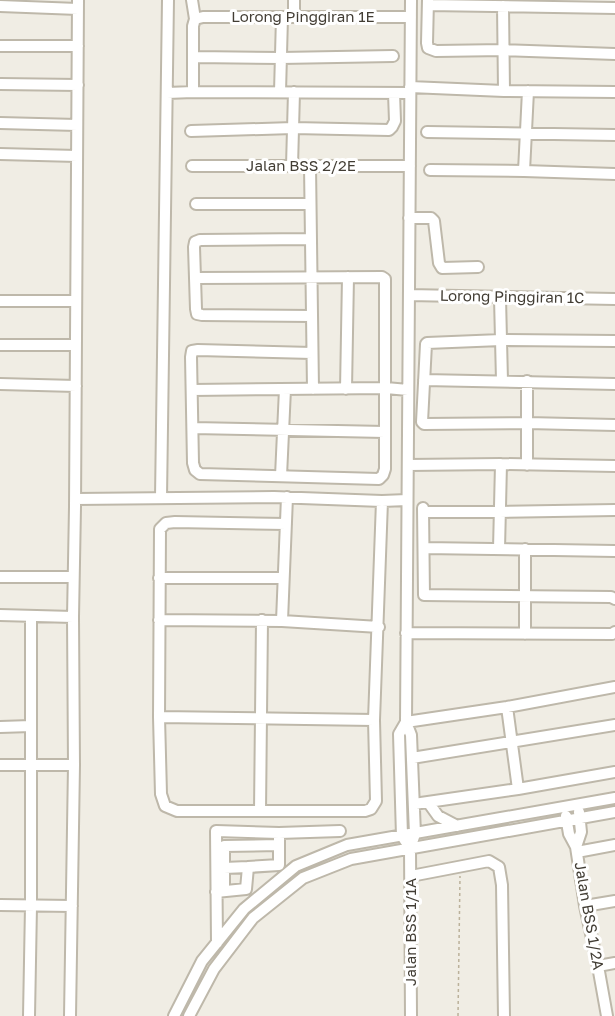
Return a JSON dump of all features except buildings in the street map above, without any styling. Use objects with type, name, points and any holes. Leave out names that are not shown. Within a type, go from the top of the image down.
[{"type":"street","points":[[161,498],[168,0]]},
{"type":"street","points":[[192,0],[195,19],[193,26],[194,92]]},
{"type":"street","points":[[294,0],[294,16]]},
{"type":"street","points":[[410,848],[415,834],[411,735],[406,722],[411,0]]},
{"type":"street","points":[[615,8],[530,3],[503,6],[428,3],[428,48],[436,51],[504,50],[615,54]]},
{"type":"street","points":[[0,6],[78,4],[73,577],[74,765],[70,1016]]},
{"type":"street","points":[[503,6],[504,91]]},
{"type":"street","name":"Lorong Pinggiran 1E","points":[[195,19],[294,16],[411,17]]},
{"type":"street","points":[[280,92],[282,17]]},
{"type":"street","points":[[0,46],[78,46]]},
{"type":"street","points":[[194,57],[393,56]]},
{"type":"street","points":[[0,84],[78,85]]},
{"type":"street","points":[[167,93],[394,93],[410,90],[615,92]]},
{"type":"street","points":[[524,171],[528,91]]},
{"type":"street","points":[[292,166],[294,93]]},
{"type":"street","points":[[191,131],[293,128],[389,129],[395,121],[394,93]]},
{"type":"street","points":[[0,123],[77,125]]},
{"type":"street","points":[[427,132],[615,135]]},
{"type":"street","points":[[0,154],[77,156]]},
{"type":"street","name":"Jalan BSS 2/2E","points":[[192,166],[410,166]]},
{"type":"street","points":[[310,166],[313,389]]},
{"type":"street","points":[[430,170],[615,174]]},
{"type":"street","points":[[196,204],[310,204]]},
{"type":"street","points":[[410,218],[434,220],[439,263],[442,268],[478,267]]},
{"type":"street","points":[[310,239],[200,240],[195,242],[194,247],[197,314],[312,316]]},
{"type":"street","points":[[195,278],[348,276],[385,279],[385,469],[379,480],[200,474],[195,470],[193,463],[192,351],[312,353]]},
{"type":"street","points":[[346,389],[348,276]]},
{"type":"street","name":"Lorong Pinggiran 1C","points":[[409,296],[615,299]]},
{"type":"street","points":[[500,298],[502,381]]},
{"type":"street","points":[[0,301],[76,301]]},
{"type":"street","points":[[615,341],[501,340],[427,343],[422,422],[424,424],[615,425]]},
{"type":"street","points":[[0,345],[76,345]]},
{"type":"street","points":[[424,380],[615,384]]},
{"type":"street","points":[[527,381],[527,465]]},
{"type":"street","points":[[0,384],[76,386]]},
{"type":"street","points":[[192,390],[386,388],[408,390]]},
{"type":"street","points":[[281,476],[285,389]]},
{"type":"street","points":[[193,428],[385,432]]},
{"type":"street","points":[[408,465],[615,466]]},
{"type":"street","points":[[499,549],[501,465]]},
{"type":"street","points":[[282,621],[287,497]]},
{"type":"street","points":[[75,499],[287,497],[407,500]]},
{"type":"street","points":[[286,524],[175,522],[166,523],[160,529],[161,794],[165,806],[177,811],[365,811],[371,809],[376,801],[374,720],[382,501]]},
{"type":"street","points":[[615,510],[500,513],[423,510],[424,596],[525,595],[611,597],[615,599]]},
{"type":"street","points":[[424,548],[615,551]]},
{"type":"street","points":[[525,549],[525,634]]},
{"type":"street","points":[[0,577],[73,577]]},
{"type":"street","points":[[159,578],[283,578]]},
{"type":"street","points":[[0,615],[73,617]]},
{"type":"street","points":[[29,1016],[31,616]]},
{"type":"street","points":[[159,620],[262,620],[379,627]]},
{"type":"street","points":[[260,811],[262,620]]},
{"type":"street","points":[[406,633],[612,634],[615,632]]},
{"type":"street","points":[[406,722],[507,707],[615,687]]},
{"type":"street","points":[[507,707],[518,789]]},
{"type":"street","points":[[159,717],[374,720]]},
{"type":"street","points":[[406,722],[399,734],[402,836],[410,848]]},
{"type":"street","points":[[412,758],[615,725]]},
{"type":"street","points":[[0,727],[32,726]]},
{"type":"street","points":[[0,765],[74,765]]},
{"type":"street","points":[[414,804],[615,772]]},
{"type":"street","points":[[174,1016],[202,962],[244,909],[296,866],[347,845],[615,798]]},
{"type":"street","points":[[428,802],[438,816],[458,826]]},
{"type":"street","points":[[576,850],[581,832],[578,805]]},
{"type":"street","points":[[564,807],[569,834],[576,850]]},
{"type":"street","points":[[189,1016],[214,969],[253,918],[303,878],[351,859],[615,812]]},
{"type":"street","points":[[220,892],[216,831],[279,833],[340,831]]},
{"type":"street","points":[[224,868],[279,865],[279,833]]},
{"type":"street","points":[[217,943],[224,846],[279,845]]},
{"type":"street","points":[[576,850],[615,845]]},
{"type":"street","name":"Jalan BSS 1/1A","points":[[410,848],[411,1016]]},
{"type":"street","name":"Jalan BSS 1/2A","points":[[576,850],[607,1016]]},
{"type":"street","points":[[411,876],[489,861],[499,867],[502,885],[504,1016]]},
{"type":"street","points":[[220,892],[246,889],[248,867]]},
{"type":"street","points":[[585,906],[615,901]]},
{"type":"street","points":[[0,905],[72,906]]},
{"type":"street","points":[[598,966],[615,963]]},
{"type":"path","points":[[458,1016],[461,866]]}]
